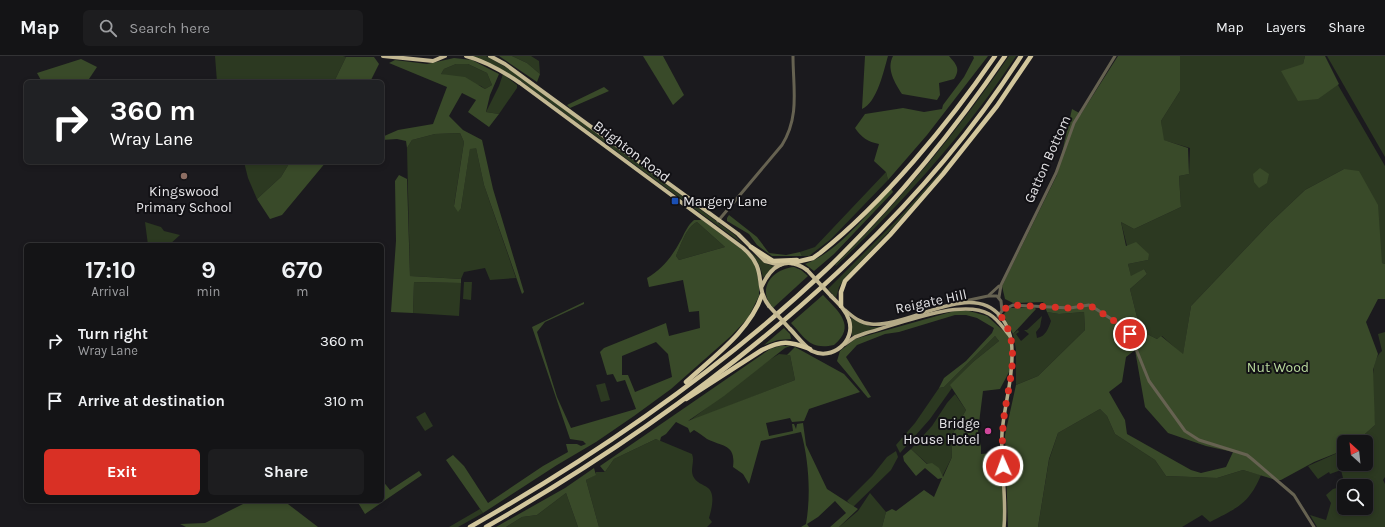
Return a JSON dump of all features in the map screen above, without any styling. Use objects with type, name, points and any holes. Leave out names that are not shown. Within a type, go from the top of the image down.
[{"type":"highway","points":[[383,56],[430,61],[436,61],[445,56],[449,56]]},
{"type":"highway","points":[[425,56],[430,61]]},
{"type":"highway","name":"Brighton Road","points":[[466,56],[502,71],[526,87],[743,248],[757,263],[762,287],[762,295]]},
{"type":"highway","name":"Brighton Road","points":[[490,56],[524,78],[718,221],[751,247],[764,261],[780,264]]},
{"type":"highway","points":[[762,287],[768,274],[780,264],[813,258],[830,246],[885,192],[953,112],[995,56]]},
{"type":"highway","points":[[470,527],[578,461],[671,397],[781,311],[865,230],[924,164],[1005,56]]},
{"type":"highway","points":[[486,527],[582,468],[675,404],[727,365],[786,317],[878,232],[934,171],[969,130],[1021,56]]},
{"type":"highway","points":[[842,308],[841,292],[846,281],[890,235],[943,174],[996,106],[1031,56]]},
{"type":"highway","points":[[751,247],[773,261],[806,260]]},
{"type":"highway","points":[[675,404],[695,395],[762,350],[774,344],[784,342],[796,343],[818,353],[827,354],[836,351],[844,344],[850,333],[850,325],[842,308],[807,270],[792,263]]},
{"type":"highway","points":[[671,397],[743,327],[757,309],[762,295]]},
{"type":"highway","points":[[762,295],[769,306],[810,349]]},
{"type":"main road","name":"Reigate Hill","points":[[842,308],[859,320],[872,324],[902,319],[958,304],[971,303],[987,306],[1000,315]]},
{"type":"main road","name":"Reigate Hill","points":[[844,344],[855,337],[866,333],[956,309],[978,310],[993,317],[1010,337]]},
{"type":"main road","points":[[1000,315],[1007,326],[1012,351],[1012,372],[1002,434],[1005,503],[1004,527]]},
{"type":"street","points":[[718,221],[782,145],[788,135],[795,112],[793,56]]},
{"type":"street","name":"Gatton Bottom","points":[[1000,315],[1002,310],[1000,299],[1001,285],[1018,247],[1050,185],[1074,122],[1115,56]]},
{"type":"street","points":[[988,296],[1001,285]]},
{"type":"street","points":[[902,319],[947,305],[994,295],[1010,305],[1040,305],[1070,308],[1089,305],[1122,326],[1133,339],[1149,381],[1179,424],[1190,435],[1199,440],[1247,455],[1294,495],[1314,527]]},
{"type":"street","points":[[1002,310],[1010,305]]},
{"type":"street","points":[[993,317],[1000,315]]},
{"type":"green space","points":[[215,56],[346,57],[335,80],[217,80]]},
{"type":"green space","points":[[471,56],[486,56],[511,70],[735,235],[758,258],[769,265],[774,266],[763,278],[760,267],[755,258],[740,242],[518,79],[493,65]]},
{"type":"green space","points":[[499,56],[512,56],[527,63],[540,74],[537,82]]},
{"type":"green space","points":[[512,56],[531,56],[539,61],[540,74],[527,63]]},
{"type":"green space","points":[[643,56],[663,56],[684,95],[673,105]]},
{"type":"green space","points":[[865,56],[888,56],[876,93],[867,106],[862,109]]},
{"type":"green space","points":[[893,56],[949,56],[956,64],[957,72],[954,79],[939,83],[940,95],[937,100],[902,94],[892,76],[890,66]]},
{"type":"green space","points":[[973,56],[988,56],[927,135],[888,180],[886,172],[874,161],[879,144],[865,139],[855,128],[865,114],[903,108],[924,112],[942,109],[943,105],[964,77],[974,58]]},
{"type":"green space","points":[[1009,56],[1016,56],[976,113],[954,140],[909,192],[836,266],[835,265],[905,191],[927,165],[990,84]]},
{"type":"green space","name":"Nut Wood","points":[[1118,56],[1180,56],[1180,91],[1161,121],[1164,140],[1188,148],[1189,174],[1179,176],[1181,207],[1134,229],[1121,222],[1126,246],[1136,242],[1149,254],[1148,260],[1128,264],[1131,276],[1144,269],[1147,274],[1130,289],[1138,321],[1145,333],[1157,339],[1161,336],[1183,354],[1191,306],[1270,223],[1305,190],[1344,169],[1359,171],[1378,205],[1382,263],[1385,264],[1385,299],[1378,299],[1366,322],[1378,354],[1373,370],[1375,425],[1364,435],[1337,435],[1337,453],[1314,462],[1281,480],[1276,480],[1243,470],[1217,478],[1166,476],[1155,460],[1115,434],[1107,416],[1100,409],[1058,433],[1049,459],[1038,527],[1008,527],[1005,435],[1016,385],[1038,376],[1085,330],[1084,312],[1059,314],[1047,312],[1043,302],[1013,303],[1005,299],[1002,286],[1057,175],[1072,109],[1081,114]],"holes":[[[1135,350],[1145,407],[1168,433],[1206,446],[1233,452],[1226,467],[1201,473],[1191,470],[1127,434],[1125,420],[1109,392],[1122,382],[1126,357]]]},
{"type":"green space","points":[[1180,56],[1305,56],[1303,64],[1338,85],[1385,166],[1385,264],[1382,263],[1344,169],[1305,190],[1270,223],[1191,306],[1183,355],[1162,336],[1157,339],[1145,333],[1138,321],[1130,289],[1147,274],[1144,269],[1131,277],[1128,264],[1148,260],[1127,246],[1121,222],[1134,229],[1181,207],[1179,176],[1189,174],[1190,148],[1163,140],[1161,121],[1180,91]]},
{"type":"green space","points":[[1305,56],[1325,56],[1339,84],[1318,99],[1298,101],[1281,71],[1303,64]]},
{"type":"green space","points":[[1327,56],[1385,56],[1385,157]]},
{"type":"green space","points":[[346,57],[374,57],[379,64],[371,80],[335,80]]},
{"type":"green space","points":[[454,58],[472,60],[499,74],[490,95],[486,112],[499,114],[489,127],[468,112],[476,100],[462,93],[449,116],[463,130],[482,140],[493,189],[524,292],[522,294],[484,185],[476,148],[470,149],[461,208],[458,212],[454,206],[464,142],[460,133],[435,134],[412,140],[407,148],[406,141],[397,139],[384,140],[384,136],[398,130],[433,124],[447,87],[389,63],[395,60],[427,64]],"holes":[[[456,64],[468,64],[487,73],[492,85],[485,89],[465,77],[441,74],[444,69]]]},
{"type":"green space","points":[[81,59],[97,67],[88,80],[41,80],[37,73]]},
{"type":"green space","points":[[456,64],[468,64],[487,73],[492,85],[485,89],[481,86],[441,74],[444,69]]},
{"type":"green space","points":[[503,74],[517,85],[517,88],[499,114],[486,112],[499,86]]},
{"type":"green space","points":[[604,87],[609,91],[570,108],[567,105]]},
{"type":"green space","points":[[460,133],[464,142],[454,205],[461,208],[470,148],[476,148],[484,185],[516,278],[490,280],[485,268],[464,272],[461,279],[410,276],[407,148],[412,140],[435,134]]},
{"type":"green space","points":[[962,148],[897,223],[845,278],[839,287],[836,298],[828,289],[896,221]]},
{"type":"green space","points":[[244,164],[289,164],[281,177],[257,199],[248,178]]},
{"type":"green space","points":[[289,164],[324,164],[282,215],[270,219],[257,199],[281,177]]},
{"type":"green space","points":[[1260,168],[1269,174],[1267,183],[1259,188],[1254,182],[1253,174]]},
{"type":"green space","points":[[886,172],[888,180],[831,239],[809,256],[802,256],[800,252],[815,247]]},
{"type":"green space","points":[[399,175],[407,179],[410,276],[461,279],[461,283],[414,282],[413,313],[391,312],[396,241],[395,181]]},
{"type":"green space","points":[[891,188],[893,192],[834,254],[814,271],[805,264],[817,259],[840,242]]},
{"type":"green space","points":[[729,215],[757,237],[769,253],[786,255],[800,252],[802,256],[772,256],[757,245],[749,234],[727,221]]},
{"type":"green space","points":[[694,220],[702,220],[748,254],[756,266],[759,296],[748,318],[731,336],[671,389],[596,442],[557,465],[483,513],[446,460],[453,455],[464,466],[488,503],[543,466],[568,452],[566,444],[577,444],[581,446],[586,444],[583,441],[570,439],[532,327],[584,302],[584,304],[545,322],[537,332],[557,397],[571,428],[636,409],[625,380],[617,382],[613,374],[607,375],[600,352],[604,348],[666,323],[669,336],[700,328],[699,311],[689,312],[683,280],[649,287],[647,278],[668,261]],"holes":[[[697,222],[725,247],[679,260],[676,256],[684,237],[693,224]],[[656,342],[668,354],[672,377],[635,392],[628,375],[622,375],[622,356]]]},
{"type":"green space","points":[[145,222],[161,227],[164,231],[180,235],[171,243],[148,243]]},
{"type":"green space","points":[[697,222],[725,247],[679,260],[676,256],[684,237],[693,224]]},
{"type":"green space","points":[[794,267],[801,270],[808,276],[773,308],[768,301],[766,294],[766,287],[769,281],[779,272]]},
{"type":"green space","points":[[414,282],[461,283],[459,316],[413,313]]},
{"type":"green space","points":[[464,282],[472,282],[471,300],[463,299]]},
{"type":"green space","points":[[823,295],[839,313],[845,325],[841,338],[834,345],[819,346],[809,342],[791,323]]},
{"type":"green space","points":[[1034,307],[1036,309],[1013,334],[1003,315],[1009,308]]},
{"type":"green space","points":[[958,310],[969,311],[987,316],[1010,337],[1011,372],[1009,372],[1000,389],[983,391],[978,431],[981,454],[1002,452],[1004,527],[882,527],[886,512],[892,509],[896,511],[924,490],[934,497],[942,478],[938,479],[925,468],[916,476],[904,461],[903,456],[911,449],[927,464],[932,463],[939,468],[943,477],[952,457],[951,437],[966,410],[950,385],[973,362],[999,341],[995,336],[944,387],[939,388],[944,378],[966,361],[992,333],[994,328],[977,318],[966,315],[955,315],[899,332],[885,334],[857,345],[846,357],[871,397],[868,398],[837,361],[840,351],[855,339]]},
{"type":"green space","points":[[1047,312],[1059,314],[1084,312],[1085,330],[1038,376],[1016,385],[1016,349],[1013,334],[1018,330],[1019,332],[1016,334],[1021,341],[1029,334],[1024,330],[1027,330],[1042,316],[1040,327],[1036,332],[1037,338],[1043,336],[1051,321]]},
{"type":"green space","points":[[851,318],[871,327],[882,327],[852,336]]},
{"type":"green space","points":[[784,328],[790,334],[791,339],[778,340],[764,345]]},
{"type":"green space","points":[[1385,332],[1385,477],[1383,480],[1385,484],[1385,527],[1317,527],[1310,515],[1326,520],[1331,503],[1326,495],[1333,489],[1337,488],[1337,515],[1373,515],[1373,479],[1343,479],[1341,471],[1373,471],[1373,435],[1364,435],[1375,425],[1372,386],[1373,375],[1377,357],[1382,351],[1378,334]]},
{"type":"green space","points":[[995,336],[999,341],[973,362],[951,385],[952,388],[930,419],[900,453],[896,445],[915,423],[939,388],[944,387]]},
{"type":"green space","points":[[780,346],[790,346],[785,348],[724,396],[688,421],[795,380],[790,355],[787,355],[795,347],[844,374],[860,392],[809,409],[804,421],[792,422],[790,418],[766,423],[769,436],[793,431],[792,424],[794,424],[796,429],[797,424],[803,423],[806,445],[827,489],[858,509],[839,527],[830,527],[846,513],[835,501],[818,517],[807,524],[809,527],[801,527],[806,524],[809,490],[806,455],[801,432],[761,441],[749,484],[743,474],[733,467],[732,454],[727,447],[707,439],[694,430],[690,433],[688,428],[676,422],[666,434],[661,437],[660,441],[656,439],[614,459],[605,472],[600,466],[770,349]]},
{"type":"green space","points":[[779,354],[790,355],[795,380],[688,422],[769,360]]},
{"type":"green space","points":[[605,383],[610,400],[601,402],[596,385]]},
{"type":"green space","points":[[955,394],[966,410],[951,437],[952,457],[942,477],[911,449],[932,426],[947,403]]},
{"type":"green space","points":[[1100,409],[1107,416],[1115,434],[1155,460],[1166,476],[1217,478],[1243,470],[1261,475],[1252,493],[1247,499],[1235,509],[1210,522],[1202,515],[1182,527],[1038,527],[1049,460],[1058,433]]},
{"type":"green space","points":[[425,412],[433,426],[425,431],[416,417]]},
{"type":"green space","points":[[656,439],[692,454],[692,471],[694,478],[708,488],[712,494],[709,518],[712,522],[707,527],[599,527],[586,480],[595,475],[596,472],[605,472],[614,459]]},
{"type":"green space","points":[[896,451],[898,457],[891,470],[853,507],[847,501],[872,476],[887,457]]},
{"type":"green space","points":[[1337,453],[1337,471],[1338,471],[1330,474],[1329,472],[1318,479],[1308,466]]},
{"type":"green space","points":[[594,468],[596,475],[586,480],[599,527],[578,527],[566,493],[537,515],[522,517],[506,527],[496,527],[565,488]]},
{"type":"green space","points":[[419,471],[422,475],[384,501],[384,482],[390,490]]},
{"type":"green space","points":[[566,493],[578,527],[506,527],[522,517],[537,515]]},
{"type":"green space","points":[[870,493],[886,512],[882,527],[839,527],[858,511]]},
{"type":"green space","points":[[245,503],[287,503],[318,527],[186,527],[180,524],[205,523]]},
{"type":"green space","points":[[358,503],[381,503],[365,514]]},
{"type":"green space","points":[[480,509],[483,513],[458,527],[449,527]]},
{"type":"place","name":"Kingswood Primary School","points":[[184,176]]},
{"type":"place","name":"Margery Lane","points":[[675,201]]},
{"type":"place","name":"Bridge House Hotel","points":[[988,431]]},
{"type":"route","points":[[1003,466],[1002,434],[1012,372],[1012,351],[1010,333],[1000,315],[1002,310],[1010,305],[1040,305],[1070,308],[1089,305],[1122,326],[1130,334]]}]
